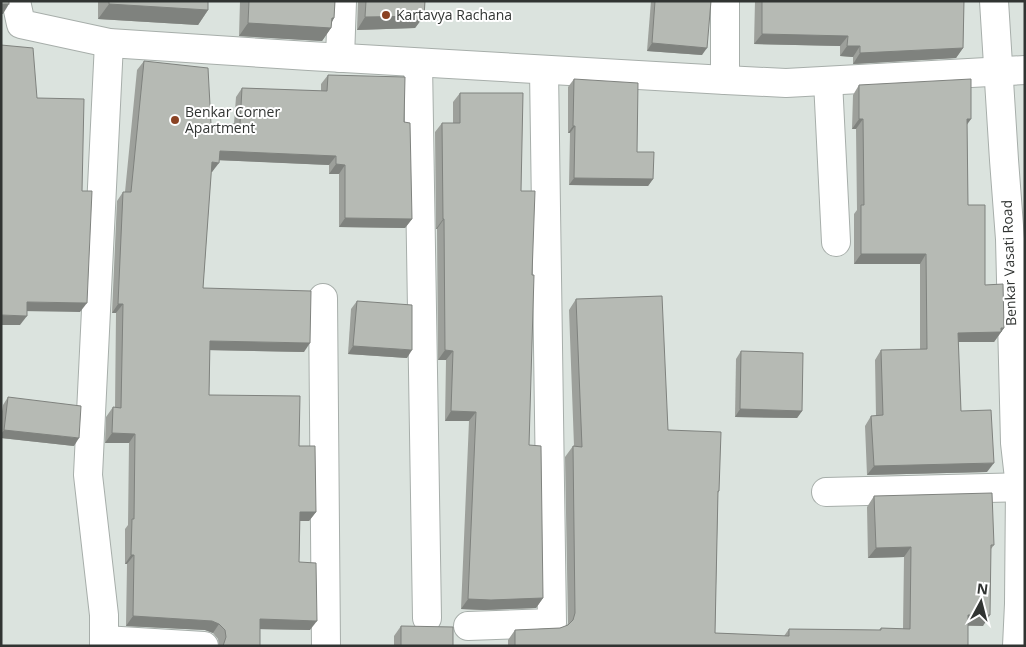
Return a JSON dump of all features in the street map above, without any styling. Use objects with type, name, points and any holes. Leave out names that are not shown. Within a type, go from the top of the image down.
[{"type":"street","points":[[16,1],[21,24],[109,43],[418,63],[786,83],[1012,71]]},
{"type":"street","points":[[340,58],[342,1]]},
{"type":"street","points":[[725,1],[725,80]]},
{"type":"street","name":"Benkar Vasati Road","points":[[994,1],[1012,71],[1004,160],[1019,341],[1015,443],[1022,487],[1017,646]]},
{"type":"street","points":[[109,43],[88,475],[104,615],[104,643],[204,646]]},
{"type":"street","points":[[418,63],[427,618]]},
{"type":"street","points":[[468,626],[552,623],[544,70]]},
{"type":"street","points":[[828,81],[836,242]]},
{"type":"street","points":[[323,298],[326,646]]},
{"type":"street","points":[[826,492],[1022,487]]},
{"type":"building","points":[[1,1],[9,1],[9,4],[1,4]]},
{"type":"building","points":[[109,1],[208,1],[208,10],[109,4]]},
{"type":"building","points":[[249,1],[335,1],[334,18],[332,18],[331,28],[248,23]]},
{"type":"building","points":[[366,1],[425,1],[424,16],[365,17]]},
{"type":"building","points":[[655,1],[711,1],[707,48],[652,43]]},
{"type":"building","points":[[762,1],[964,1],[963,48],[860,53],[860,46],[847,46],[848,36],[762,34]]},
{"type":"building","points":[[1,45],[33,48],[37,98],[84,99],[82,191],[92,191],[87,303],[27,302],[27,316],[1,315]]},
{"type":"building","points":[[144,61],[208,68],[211,124],[240,124],[242,88],[327,91],[328,75],[405,77],[404,122],[410,123],[412,219],[345,218],[345,165],[336,164],[336,156],[220,151],[219,163],[212,162],[203,288],[311,291],[310,343],[210,341],[209,395],[300,396],[299,446],[315,446],[316,512],[300,512],[299,562],[316,563],[317,621],[260,619],[260,646],[223,646],[226,637],[225,630],[219,624],[212,621],[133,616],[134,555],[131,555],[132,519],[134,519],[135,434],[112,433],[113,407],[121,408],[123,304],[118,304],[123,192],[131,192]]},
{"type":"building","points":[[574,79],[638,83],[637,152],[654,152],[653,179],[574,178]]},
{"type":"building","points":[[971,79],[971,119],[967,119],[968,205],[985,205],[985,285],[1003,284],[1004,328],[1001,328],[1001,332],[958,333],[961,411],[991,410],[994,463],[874,466],[871,416],[883,415],[881,350],[927,349],[926,254],[861,254],[861,205],[864,205],[863,119],[859,119],[859,85]]},
{"type":"building","points":[[460,93],[523,93],[521,191],[535,191],[529,445],[541,446],[543,598],[468,599],[476,412],[451,411],[453,351],[445,350],[442,123],[460,123]]},
{"type":"building","points":[[662,296],[668,430],[721,432],[715,633],[789,636],[789,629],[910,629],[911,547],[876,548],[874,496],[992,493],[994,545],[991,545],[990,615],[968,615],[968,646],[515,646],[515,630],[560,628],[568,625],[573,620],[575,613],[573,446],[582,447],[576,299]]},
{"type":"building","points":[[357,301],[412,305],[412,350],[353,346]]},
{"type":"building","points":[[741,351],[803,353],[802,411],[740,409]]},
{"type":"building","points":[[8,397],[81,406],[79,438],[4,430]]},
{"type":"building","points":[[401,626],[453,627],[453,646],[401,646]]},
{"type":"place","name":"Kartavya Rachana","points":[[386,15]]},
{"type":"place","name":"Benkar Corner Apartment","points":[[175,120]]}]
